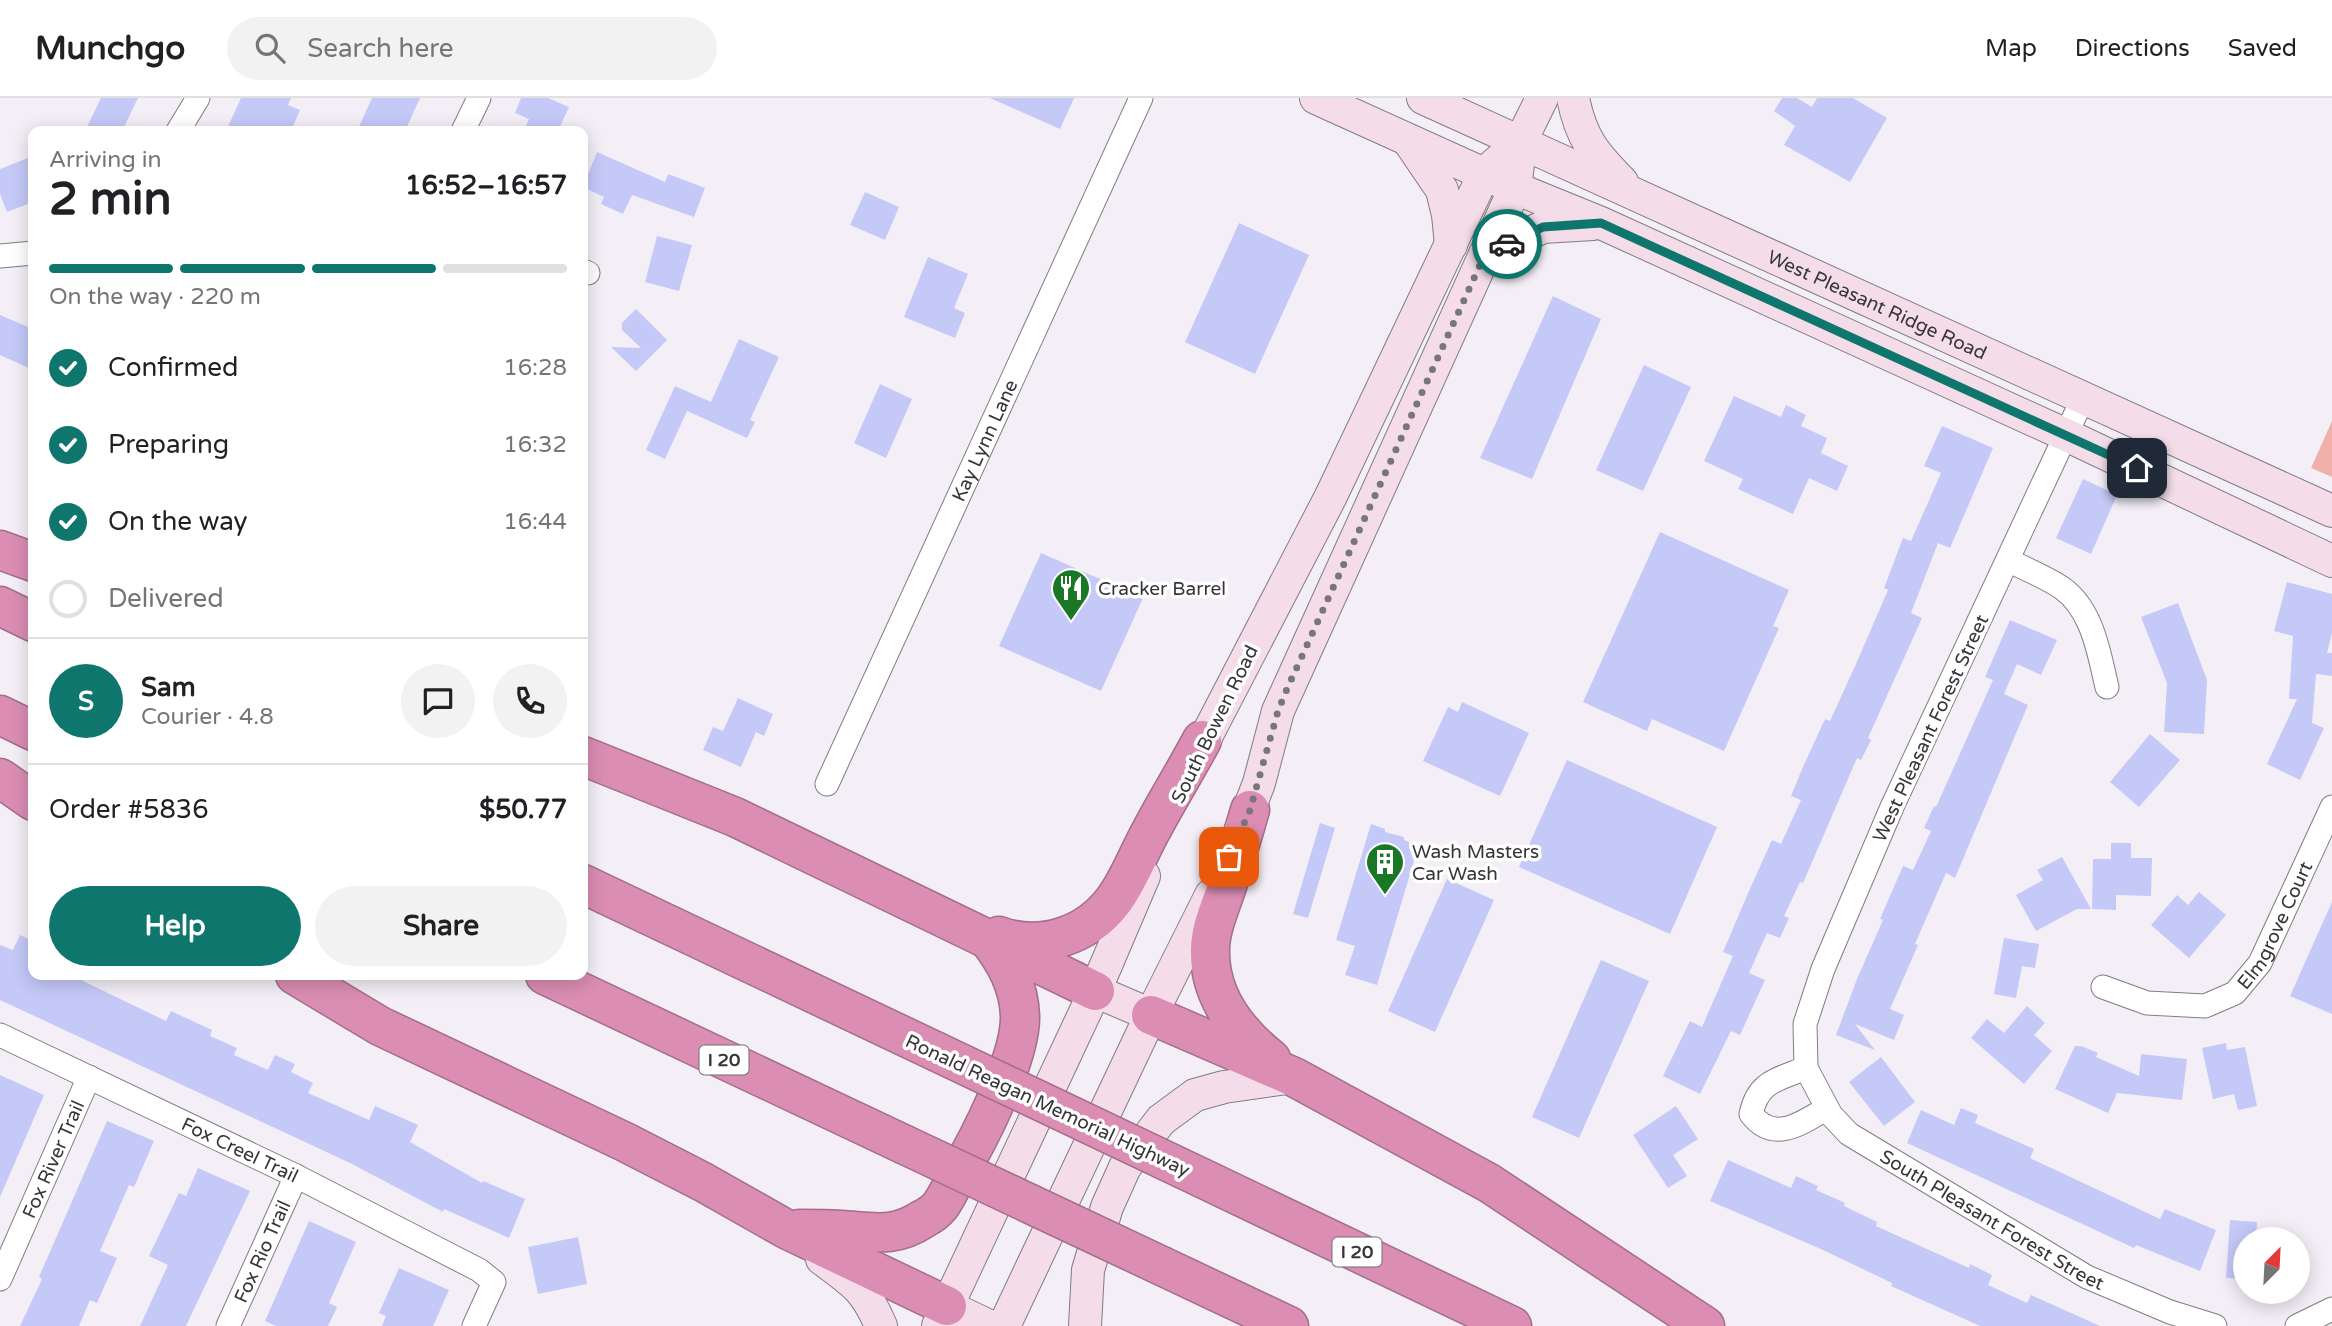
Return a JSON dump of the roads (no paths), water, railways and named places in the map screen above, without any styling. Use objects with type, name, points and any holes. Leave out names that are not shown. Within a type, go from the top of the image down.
[{"type":"highway","points":[[0,550],[28,560]]},
{"type":"highway","points":[[0,606],[28,620]]},
{"type":"highway","points":[[0,715],[28,728]]},
{"type":"highway","points":[[941,915],[1007,939],[1024,942],[1061,938],[1088,927],[1114,900],[1202,740]]},
{"type":"highway","points":[[588,758],[736,817],[1095,991]]},
{"type":"highway","points":[[0,778],[28,798]]},
{"type":"highway","points":[[1250,810],[1214,925],[1210,950],[1216,988],[1234,1024],[1252,1044],[1294,1077]]},
{"type":"highway","name":"Ronald Reagan Memorial Highway","points":[[588,886],[1512,1326]]},
{"type":"highway","points":[[786,1230],[834,1229],[880,1234],[898,1232],[923,1220],[940,1206],[971,1150],[1007,1074],[1020,1032],[1020,1014],[1014,982],[1003,958],[988,939]]},
{"type":"highway","points":[[303,980],[380,1026],[625,1142],[702,1182],[942,1316]]},
{"type":"highway","name":"I 20","points":[[556,980],[1289,1326]]},
{"type":"highway","points":[[1151,1015],[1294,1077],[1489,1183],[1705,1326]]},
{"type":"main road","points":[[1316,98],[1515,188],[1601,223],[2064,434],[2332,561]]},
{"type":"main road","name":"West Pleasant Ridge Road","points":[[1423,98],[1879,306],[2084,396],[2332,511]]},
{"type":"main road","name":"South Bowen Road","points":[[1004,1326],[1250,810],[1278,711],[1515,188],[1521,141],[1542,98]]},
{"type":"main road","points":[[1573,98],[1585,138],[1603,163],[1630,191]]},
{"type":"main road","points":[[1408,139],[1442,190],[1451,245]]},
{"type":"main road","name":"South Bowen Road","points":[[942,1316],[1095,991],[1202,740],[1321,516],[1484,174],[1521,141]]},
{"type":"main road","points":[[1485,254],[1543,227],[1601,223]]},
{"type":"main road","points":[[1749,291],[1758,285],[1780,285],[1858,316],[1870,313],[1879,306]]},
{"type":"main road","points":[[1321,516],[1361,527]]},
{"type":"main road","points":[[1095,991],[1151,1015]]},
{"type":"main road","points":[[1085,1326],[1088,1270],[1107,1207],[1125,1167],[1161,1120],[1195,1095],[1224,1087],[1294,1077]]},
{"type":"main road","points":[[786,1230],[861,1288],[871,1302],[881,1326]]},
{"type":"main road","points":[[942,1316],[989,1326]]},
{"type":"street","points":[[181,126],[198,98]]},
{"type":"street","points":[[465,126],[479,98]]},
{"type":"street","name":"Kay Lynn Lane","points":[[827,784],[1141,98]]},
{"type":"street","points":[[0,256],[28,253]]},
{"type":"street","name":"West Pleasant Forest Street","points":[[1806,1068],[1805,1024],[1823,969],[1892,807],[2084,396]]},
{"type":"street","points":[[2008,560],[2063,589],[2084,612],[2107,687]]},
{"type":"street","name":"Elmgrove Court","points":[[2103,987],[2147,1003],[2205,1006],[2235,993],[2260,963],[2332,807]]},
{"type":"street","name":"Fox Creel Trail","points":[[0,1035],[296,1177],[478,1270],[494,1282],[474,1326]]},
{"type":"street","points":[[1806,1068],[1760,1089],[1754,1099],[1751,1114],[1759,1124],[1770,1129],[1788,1129],[1827,1108]]},
{"type":"street","name":"South Pleasant Forest Street","points":[[1806,1068],[1831,1115],[1849,1134],[2087,1277],[2170,1312],[2215,1326]]},
{"type":"street","name":"Fox River Trail","points":[[0,1279],[89,1077]]},
{"type":"street","name":"Fox Rio Trail","points":[[228,1326],[296,1177]]},
{"type":"place","name":"Cracker Barrel","points":[[1071,622]]},
{"type":"place","name":"Wash Masters Car Wash","points":[[1385,896]]}]
